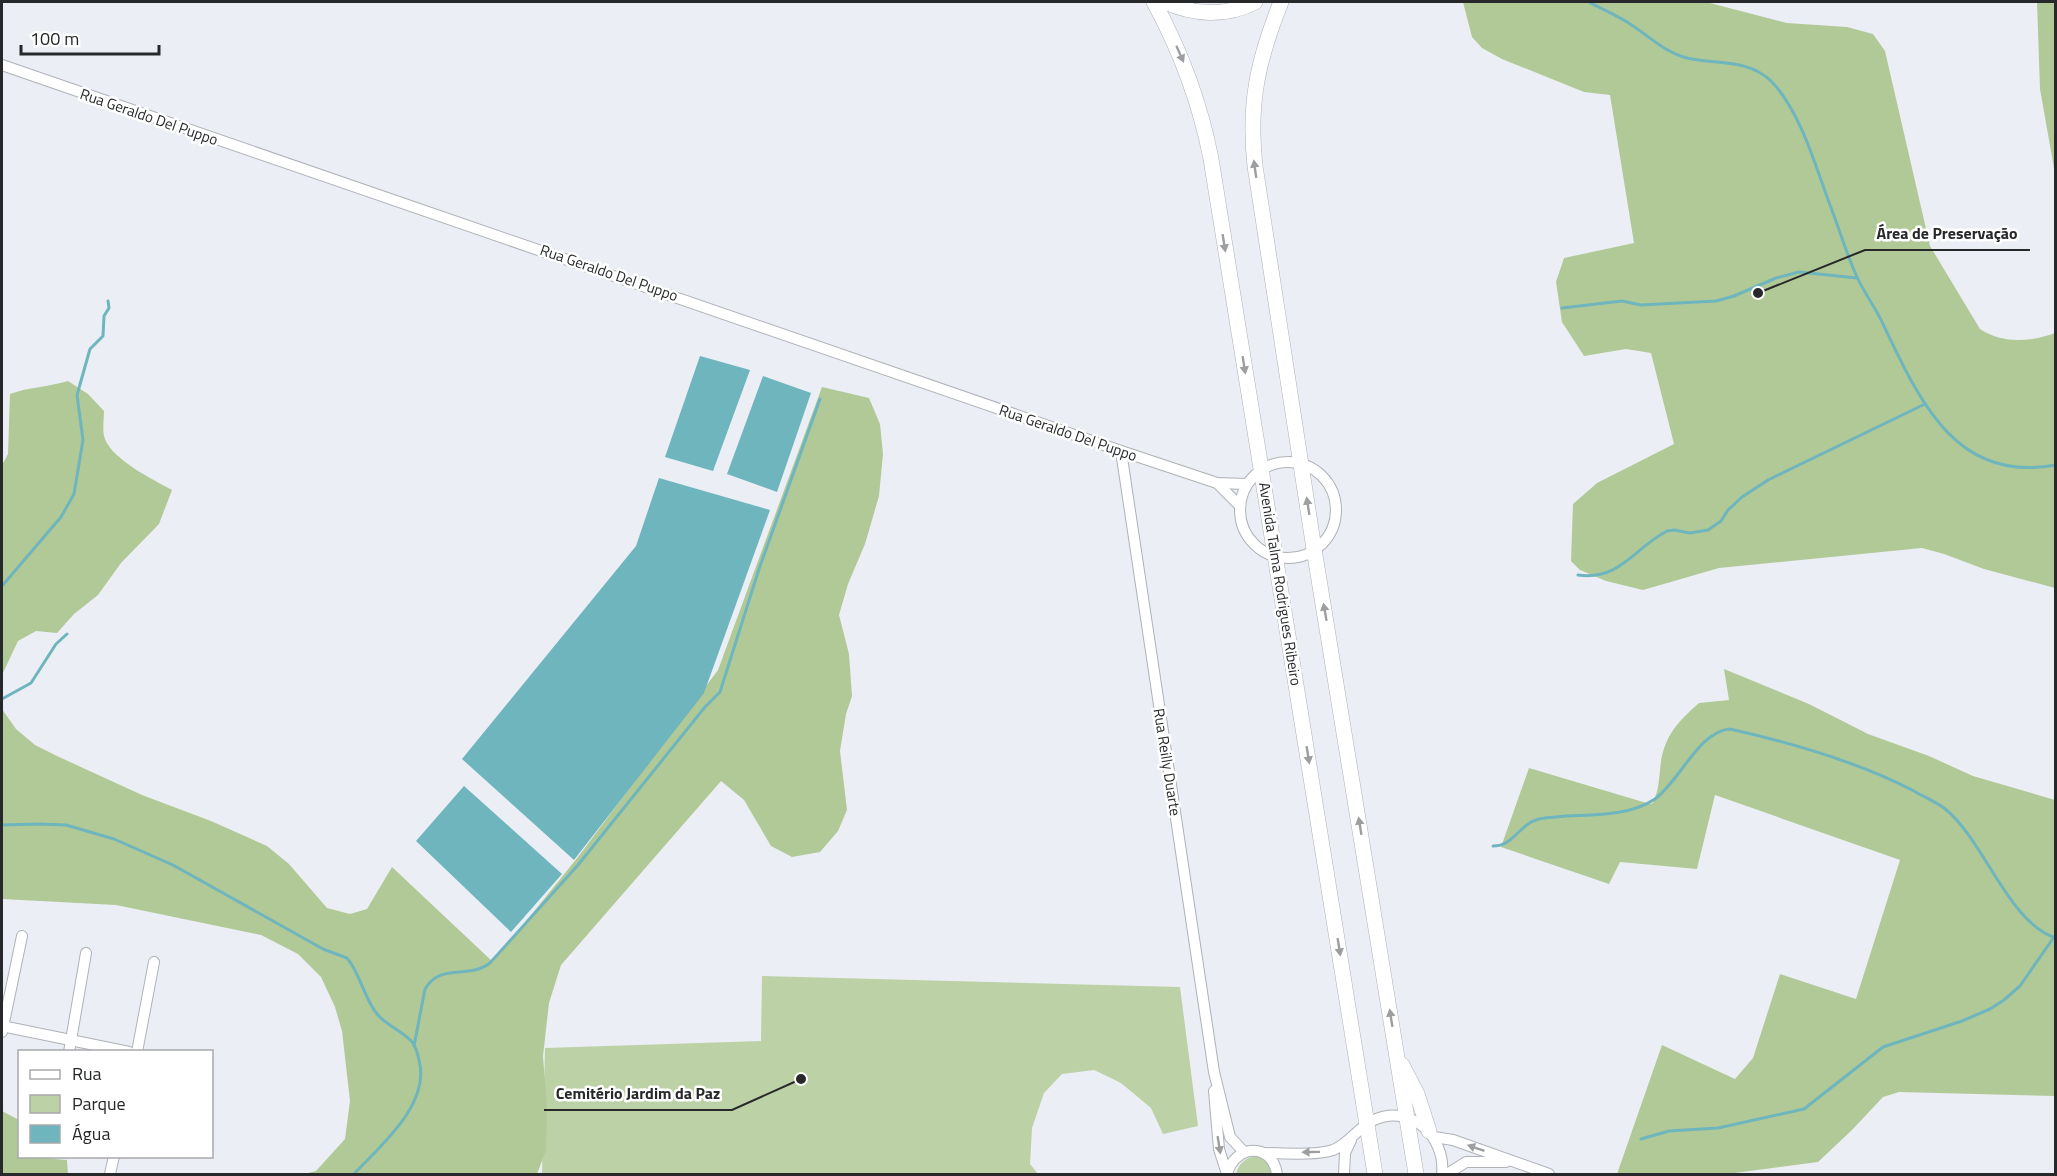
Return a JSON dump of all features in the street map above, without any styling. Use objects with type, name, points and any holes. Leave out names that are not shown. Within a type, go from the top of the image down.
[{"type":"main road","name":"Avenida Talma Rodrigues Ribeiro","points":[[1154,2],[1188,72],[1206,135],[1376,1174]]},
{"type":"main road","points":[[1165,2],[1186,10],[1208,13],[1230,11],[1256,2]]},
{"type":"main road","points":[[1281,2],[1264,45],[1257,72],[1252,108],[1252,145],[1314,549],[1416,1174]]},
{"type":"main road","points":[[1396,1051],[1417,1094],[1431,1134]]},
{"type":"street","name":"Rua Geraldo Del Puppo","points":[[2,65],[1216,483],[1247,484]]},
{"type":"street","name":"Rua Reilly Duarte","points":[[1121,451],[1214,1072],[1230,1137],[1244,1152]]},
{"type":"street","points":[[1281,462],[1301,463],[1322,476],[1331,489],[1335,504],[1332,528],[1325,540],[1314,549],[1296,557],[1276,556],[1262,551],[1247,535],[1241,521],[1240,507],[1247,484],[1261,469],[1281,462]]},
{"type":"street","name":"Rua Geraldo Del Puppo","points":[[1216,483],[1240,507]]},
{"type":"street","points":[[22,936],[2,1028],[120,1050]]},
{"type":"street","points":[[70,1050],[86,953]]},
{"type":"street","points":[[137,1050],[154,962]]},
{"type":"street","name":"Rua Reilly Duarte","points":[[1214,1072],[1219,1149],[1227,1174]]},
{"type":"street","points":[[1227,1174],[1229,1165],[1235,1157],[1244,1152],[1333,1150],[1367,1123],[1384,1117],[1407,1118],[1421,1124],[1431,1134],[1442,1158],[1442,1174]]},
{"type":"street","points":[[1344,1174],[1345,1153],[1354,1134]]},
{"type":"street","points":[[1431,1134],[1549,1174]]},
{"type":"street","points":[[1263,1153],[1271,1159],[1277,1174]]},
{"type":"street","points":[[110,1174],[114,1158]]},
{"type":"street","points":[[1447,1174],[1466,1162],[1517,1163]]},
{"type":"green space","points":[[1463,2],[1706,2],[1787,23],[1847,27],[1873,34],[1885,51],[1930,246],[1980,329],[1998,337],[2017,340],[2055,333],[2055,588],[1984,569],[1922,548],[1719,568],[1643,590],[1606,581],[1580,570],[1571,561],[1573,504],[1597,483],[1674,444],[1651,353],[1626,349],[1584,356],[1562,322],[1556,282],[1564,258],[1634,243],[1610,95],[1584,92],[1502,59],[1482,48],[1472,37]]},
{"type":"green space","points":[[2037,2],[2055,2],[2055,174],[2040,89]]},
{"type":"green space","points":[[68,381],[88,394],[104,411],[103,429],[109,447],[135,469],[172,490],[159,524],[121,563],[98,595],[74,614],[57,633],[36,631],[18,641],[2,675],[2,465],[8,454],[10,394]]},
{"type":"green space","points":[[822,387],[869,398],[880,424],[883,454],[879,496],[865,544],[848,584],[839,615],[849,654],[852,696],[846,714],[840,751],[847,810],[838,831],[820,852],[792,857],[771,846],[744,800],[721,781],[561,965],[549,1003],[543,1056],[547,1107],[546,1150],[537,1174],[304,1174],[316,1171],[345,1139],[350,1101],[342,1031],[335,1007],[321,977],[298,954],[261,935],[116,905],[2,899],[2,709],[16,729],[35,745],[142,795],[211,821],[267,846],[289,864],[327,908],[350,914],[367,909],[392,867],[493,962],[578,857],[718,670]]},
{"type":"green space","points":[[1724,669],[1809,704],[1868,734],[1929,756],[1973,776],[2055,800],[2055,1096],[1899,1092],[1883,1097],[1818,1162],[1727,1174],[1617,1174],[1662,1045],[1735,1079],[1753,1058],[1780,974],[1856,999],[1900,860],[1715,795],[1697,869],[1620,862],[1609,884],[1501,847],[1529,768],[1653,803],[1664,750],[1677,725],[1699,703],[1729,700]]},
{"type":"green space","points":[[762,976],[1180,987],[1198,1126],[1163,1134],[1151,1108],[1121,1083],[1094,1070],[1062,1074],[1044,1093],[1032,1128],[1030,1164],[1038,1174],[542,1174],[545,1048],[761,1041]]},
{"type":"green space","points":[[2,1111],[18,1119],[18,1158],[67,1160],[68,1174],[2,1174]]},
{"type":"green space","points":[[1256,1156],[1270,1163],[1274,1174],[1236,1174],[1243,1162]]},
{"type":"water","points":[[700,356],[750,370],[713,471],[665,457]]},
{"type":"water","points":[[763,376],[811,393],[777,492],[727,474]]},
{"type":"water","points":[[659,478],[770,510],[704,693],[574,860],[462,759],[636,546]]},
{"type":"water","points":[[464,786],[562,874],[511,932],[416,841]]},
{"type":"waterway","points":[[1589,2],[1622,19],[1679,56],[1753,69],[1772,82],[1799,124],[1860,283],[1927,407],[1945,430],[1966,449],[1991,462],[2021,467],[2056,465]]},
{"type":"waterway","points":[[1562,308],[1622,301],[1641,305],[1716,301],[1776,278],[1799,272],[1857,278]]},
{"type":"waterway","points":[[2,586],[61,517],[74,494],[83,440],[77,395],[90,349],[103,336],[104,316],[109,308],[108,301]]},
{"type":"waterway","points":[[414,1046],[425,989],[431,981],[447,973],[482,968],[490,963],[578,865],[705,707],[720,692],[759,569],[820,399]]},
{"type":"waterway","points":[[1578,575],[1593,576],[1616,568],[1667,531],[1690,533],[1708,530],[1721,521],[1728,510],[1742,497],[1768,480],[1925,404]]},
{"type":"waterway","points":[[2,699],[31,683],[56,644],[67,634]]},
{"type":"waterway","points":[[1493,846],[1512,839],[1526,825],[1539,819],[1614,813],[1642,806],[1664,791],[1709,738],[1730,729],[1777,740],[1869,770],[1940,805],[1972,839],[2024,916],[2039,929],[2056,938]]},
{"type":"waterway","points":[[2,825],[66,825],[114,839],[173,865],[323,949],[347,958],[377,1014],[413,1043],[419,1058],[421,1076],[418,1092],[401,1123],[354,1174]]},
{"type":"waterway","points":[[1641,1139],[1669,1131],[1718,1128],[1804,1109],[1883,1047],[1962,1021],[2004,1000],[2020,986],[2054,937]]},
{"type":"place","name":"Área de Preservação","points":[[1758,293]]},
{"type":"place","name":"Cemitério Jardim da Paz","points":[[801,1079]]}]
